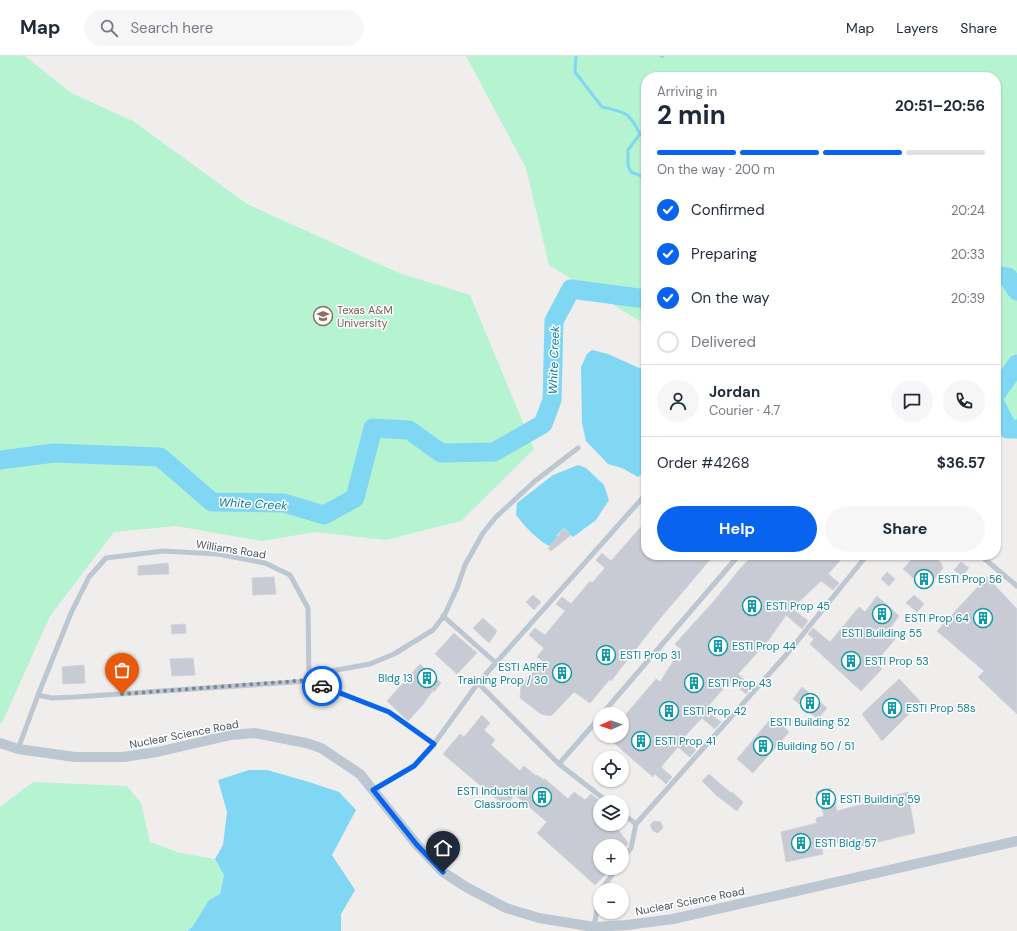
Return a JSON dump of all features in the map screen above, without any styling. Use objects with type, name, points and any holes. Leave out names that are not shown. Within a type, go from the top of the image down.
[{"type":"street","name":"Nuclear Science Road","points":[[0,743],[18,749],[75,757],[124,758],[231,735],[254,733],[306,743],[321,748],[360,774],[417,845],[443,872],[466,887],[506,908],[539,918],[594,927],[627,925],[673,919],[1017,841]]},
{"type":"lane","points":[[38,695],[52,698],[75,697],[309,678],[370,664],[394,654],[433,630],[443,616],[457,588],[465,565],[483,533],[496,517],[535,481],[578,448]]},
{"type":"lane","points":[[373,790],[414,766],[434,744],[478,684],[641,500]]},
{"type":"lane","name":"Williams Road","points":[[18,749],[71,613],[89,577],[106,558],[163,551],[217,554],[265,563],[290,575],[308,608],[309,678]]},
{"type":"lane","points":[[608,707],[735,560]]},
{"type":"lane","points":[[629,851],[631,848],[636,824],[786,655],[863,560]]},
{"type":"lane","points":[[986,560],[1017,586]]},
{"type":"lane","points":[[443,616],[496,663]]},
{"type":"lane","points":[[309,678],[389,712],[434,744]]},
{"type":"lane","points":[[478,684],[559,764],[599,795]]},
{"type":"lane","points":[[559,764],[593,725]]},
{"type":"lane","points":[[629,818],[636,824]]},
{"type":"lane","points":[[594,927],[596,919]]},
{"type":"green space","points":[[0,56],[25,56],[71,93],[133,121],[247,204],[399,273],[470,295],[534,449],[461,521],[386,540],[315,532],[262,541],[176,526],[114,532],[50,616],[2,723],[0,722]]},
{"type":"green space","points":[[466,56],[1017,56],[1017,439],[1001,428],[1001,72],[641,72],[641,322],[549,265],[526,168]]},
{"type":"green space","points":[[33,782],[127,786],[141,803],[150,842],[180,853],[215,859],[224,875],[220,894],[209,900],[193,926],[186,931],[0,931],[0,807]]},
{"type":"water","points":[[592,350],[608,354],[641,369],[641,475],[638,477],[622,468],[608,464],[586,441],[582,423],[581,367],[587,354]]},
{"type":"water","points":[[578,465],[586,468],[604,485],[609,500],[596,520],[573,537],[564,528],[557,535],[563,541],[553,548],[537,538],[516,515],[517,503],[553,475]]},
{"type":"water","points":[[249,770],[267,770],[339,792],[356,810],[332,855],[355,890],[341,914],[341,931],[187,931],[193,926],[209,900],[220,894],[224,875],[215,859],[223,845],[227,812],[218,780]]},
{"type":"building","points":[[641,527],[641,560],[710,560],[657,622],[611,681],[610,679],[590,703],[574,692],[551,716],[541,714],[520,698],[521,685],[543,661],[537,657],[544,648],[529,635],[535,628],[545,635],[565,611],[556,604],[562,597],[571,604],[590,581],[592,583],[605,568],[596,560],[602,553],[611,561]]},
{"type":"building","points":[[564,528],[571,535],[551,551],[548,549]]},
{"type":"building","points":[[748,560],[841,560],[828,574],[839,583],[833,590],[821,581],[792,608],[808,621],[802,629],[786,615],[768,641],[738,674],[752,687],[746,694],[731,681],[728,683],[705,710],[721,722],[715,729],[702,718],[683,738],[696,750],[690,757],[678,747],[661,767],[672,777],[666,784],[655,774],[653,777],[629,756],[629,751],[623,751],[614,743],[629,743],[629,711],[656,679],[660,682],[681,649],[675,644]]},
{"type":"building","name":"ESTI Prop 56","points":[[911,560],[938,560],[943,568],[926,589],[903,569]]},
{"type":"building","points":[[961,562],[969,568],[962,576],[954,570]]},
{"type":"building","points":[[168,563],[169,574],[138,575],[138,566]]},
{"type":"building","points":[[887,572],[895,579],[889,586],[881,579]]},
{"type":"building","points":[[274,577],[276,594],[253,595],[252,578]]},
{"type":"building","name":"ESTI Prop 64","points":[[987,577],[1017,609],[1017,714],[978,677],[984,671],[937,631]]},
{"type":"building","points":[[533,595],[541,602],[534,610],[526,602]]},
{"type":"building","points":[[914,595],[924,604],[917,612],[906,603]]},
{"type":"building","points":[[877,596],[899,616],[888,631],[896,638],[875,663],[882,669],[861,691],[810,644],[814,639],[808,634],[813,628],[830,642],[859,607],[865,612]]},
{"type":"building","points":[[483,618],[497,631],[489,643],[473,628]]},
{"type":"building","points":[[185,624],[186,633],[172,634],[171,625]]},
{"type":"building","points":[[454,633],[477,653],[457,674],[435,654]]},
{"type":"building","points":[[193,658],[195,675],[172,676],[170,659]]},
{"type":"building","points":[[420,664],[441,683],[434,692],[433,690],[422,706],[408,721],[387,701]]},
{"type":"building","points":[[84,665],[85,683],[63,684],[62,667]]},
{"type":"building","name":"ESTI Prop 58s","points":[[899,679],[921,702],[882,741],[862,714]]},
{"type":"building","name":"ESTI Building 52","points":[[802,687],[827,708],[818,719],[793,699]]},
{"type":"building","points":[[482,715],[490,723],[484,730],[495,740],[491,745],[520,771],[524,766],[536,776],[537,775],[544,780],[545,779],[568,799],[574,792],[585,800],[591,794],[593,796],[593,831],[619,831],[625,839],[593,839],[593,875],[605,875],[597,883],[593,883],[537,833],[547,822],[515,795],[505,806],[443,754],[460,734],[464,737]]},
{"type":"building","name":"Building 50 / 51","points":[[773,716],[789,732],[753,773],[737,759]]},
{"type":"building","points":[[709,774],[743,802],[737,811],[716,795],[702,781]]},
{"type":"building","points":[[830,788],[837,811],[908,792],[915,833],[858,847],[856,838],[821,846],[823,854],[786,862],[781,832],[817,823],[816,818],[824,816],[816,792]]},
{"type":"building","points":[[654,821],[661,822],[663,828],[658,833],[653,831],[650,825]]},
{"type":"waterway","points":[[576,56],[575,72],[602,107],[626,114],[633,121],[640,134],[628,150],[628,166],[631,172],[641,176]]},
{"type":"waterway","name":"White Creek","points":[[1001,276],[1008,277],[1017,291]]},
{"type":"waterway","name":"White Creek","points":[[0,460],[54,453],[160,457],[212,502],[284,503],[324,515],[355,498],[373,428],[409,430],[441,453],[494,452],[543,424],[552,400],[554,321],[571,289],[641,298]]},
{"type":"waterway","name":"White Creek","points":[[1001,387],[1017,364]]},
{"type":"waterway","name":"White Creek","points":[[1001,415],[1008,429],[1017,429]]},
{"type":"way so far","points":[[122,694],[309,680],[322,686]]},
{"type":"place","name":"Texas A&M University","points":[[323,316]]},
{"type":"place","name":"ESTI Prop 56","points":[[924,579]]},
{"type":"place","name":"ESTI Prop 45","points":[[752,606]]},
{"type":"place","name":"ESTI Building 55","points":[[882,614]]},
{"type":"place","name":"ESTI Prop 64","points":[[983,618]]},
{"type":"place","name":"ESTI Prop 44","points":[[718,646]]},
{"type":"place","name":"ESTI Prop 31","points":[[606,655]]},
{"type":"place","name":"ESTI Prop 53","points":[[851,661]]},
{"type":"place","name":"ESTI ARFF Training Prop / 30","points":[[562,673]]},
{"type":"place","name":"Bldg 13","points":[[427,678]]},
{"type":"place","name":"ESTI Prop 43","points":[[694,683]]},
{"type":"place","name":"ESTI Building 52","points":[[810,703]]},
{"type":"place","name":"ESTI Prop 58s","points":[[892,708]]},
{"type":"place","name":"ESTI Prop 42","points":[[669,711]]},
{"type":"place","name":"ESTI Prop 41","points":[[641,741]]},
{"type":"place","name":"Building 50 / 51","points":[[763,746]]},
{"type":"place","name":"ESTI Industrial Classroom","points":[[542,797]]},
{"type":"place","name":"ESTI Building 59","points":[[826,799]]},
{"type":"place","name":"ESTI Bldg 57","points":[[801,843]]},
{"type":"route","points":[[322,686],[389,712],[434,744],[414,766],[373,790],[417,845],[443,872]]}]
